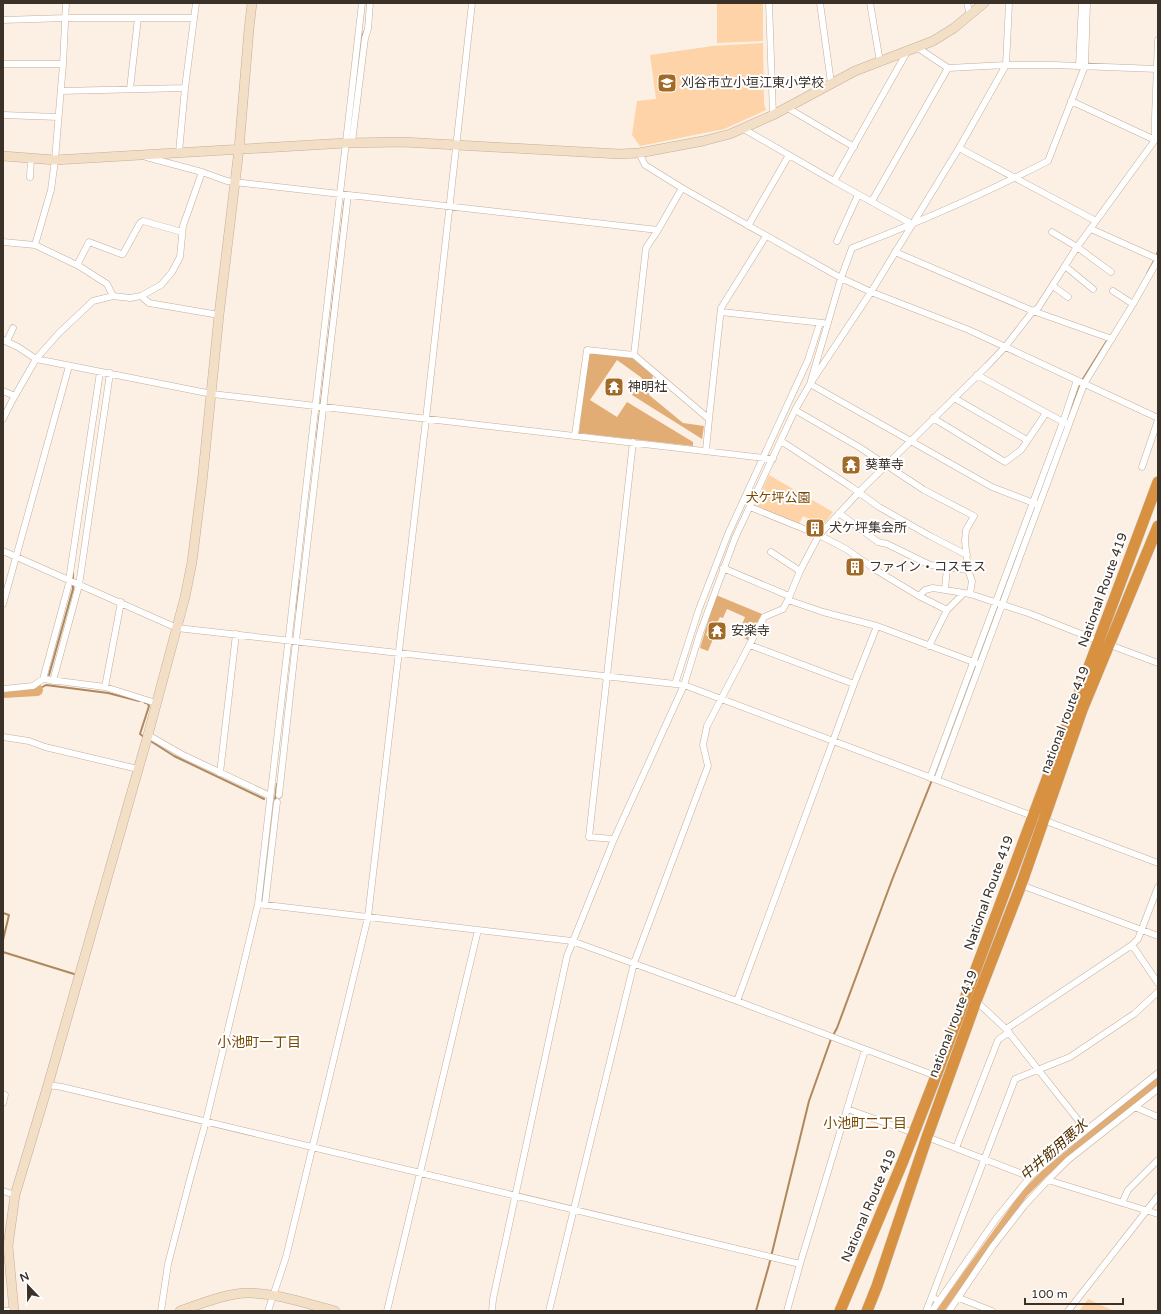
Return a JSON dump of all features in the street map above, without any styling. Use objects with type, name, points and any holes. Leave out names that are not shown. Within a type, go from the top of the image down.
[{"type":"highway","name":"National Route 419","points":[[840,1311],[903,1161],[1038,818],[1099,641],[1158,482]]},
{"type":"highway","name":"national route 419","points":[[867,1311],[877,1286],[927,1137],[976,1002],[1021,885],[1038,818],[1158,526]]},
{"type":"street","points":[[34,246],[51,190],[55,160],[63,64],[66,3]]},
{"type":"street","points":[[180,152],[185,88],[196,3]]},
{"type":"street","points":[[14,1311],[8,1246],[15,1195],[147,738],[185,597],[192,562],[212,394],[234,182],[239,149],[247,43],[252,3]]},
{"type":"street","points":[[349,142],[362,3]]},
{"type":"street","points":[[320,407],[340,194],[365,38],[368,29],[370,3]]},
{"type":"street","points":[[268,1311],[286,1257],[368,917],[426,419],[472,3]]},
{"type":"street","points":[[769,3],[772,114]]},
{"type":"street","points":[[820,3],[831,83]]},
{"type":"street","points":[[870,3],[880,62]]},
{"type":"street","points":[[967,3],[970,15]]},
{"type":"street","points":[[3,156],[55,160],[349,142],[403,142],[619,154],[639,153],[703,141],[730,134],[855,71],[933,41],[950,31],[984,3]]},
{"type":"street","points":[[492,1311],[493,1299],[514,1195],[566,956],[614,839],[684,686],[700,633],[735,538],[795,410],[810,384],[871,292],[959,148],[1006,65],[1009,3]]},
{"type":"street","points":[[1082,3],[1082,66]]},
{"type":"street","points":[[810,384],[827,323],[852,248],[912,224],[1016,178],[1048,161],[1071,101],[1082,66],[1087,3]]},
{"type":"street","points":[[3,20],[66,18],[194,18]]},
{"type":"street","points":[[130,89],[138,18]]},
{"type":"street","points":[[549,1311],[634,963],[708,766],[703,745],[707,726],[764,617],[783,609],[800,571],[819,536],[858,493],[1005,347],[1033,311],[1038,308],[1077,247],[1155,140],[1157,117],[1156,69],[1158,40]]},
{"type":"street","points":[[918,48],[948,68],[1006,65],[1156,69]]},
{"type":"street","points":[[834,181],[907,52]]},
{"type":"street","points":[[3,64],[63,64]]},
{"type":"street","points":[[872,201],[948,68]]},
{"type":"street","points":[[61,91],[185,88]]},
{"type":"street","points":[[1071,101],[1155,140]]},
{"type":"street","points":[[786,107],[854,147]]},
{"type":"street","points":[[3,115],[58,117]]},
{"type":"street","points":[[742,128],[858,195],[872,201],[912,224]]},
{"type":"street","points":[[959,148],[1096,221]]},
{"type":"street","points":[[639,153],[645,165],[682,188],[841,278],[871,292],[969,330],[1158,419],[1142,467]]},
{"type":"street","points":[[139,155],[202,172],[226,181],[658,230]]},
{"type":"street","points":[[748,226],[789,155]]},
{"type":"street","points":[[30,178],[31,158]]},
{"type":"street","points":[[3,419],[14,396],[36,359],[59,333],[93,301],[113,296],[130,298],[141,296],[161,285],[172,272],[180,257],[183,226],[202,172]]},
{"type":"street","points":[[634,355],[646,248],[682,188]]},
{"type":"street","points":[[147,738],[220,773],[271,794],[279,795],[293,640],[320,407],[348,195]]},
{"type":"street","points":[[836,241],[858,195]]},
{"type":"street","points":[[77,265],[89,242],[124,254],[140,223],[143,221],[182,232]]},
{"type":"street","points":[[933,779],[1066,423],[1084,384],[1112,339],[1131,302],[1158,259],[1091,229]]},
{"type":"street","points":[[1052,232],[1077,247],[1111,272]]},
{"type":"street","points":[[706,450],[721,308],[766,236]]},
{"type":"street","points":[[3,242],[34,246],[77,265],[108,284],[113,296]]},
{"type":"street","points":[[895,252],[1033,311],[1112,339]]},
{"type":"street","points":[[1065,266],[1093,289]]},
{"type":"street","points":[[1052,286],[1068,297]]},
{"type":"street","points":[[1113,291],[1131,302]]},
{"type":"street","points":[[141,296],[149,303],[220,315]]},
{"type":"street","points":[[721,312],[827,323]]},
{"type":"street","points":[[675,684],[699,609],[728,534],[808,360],[820,323]]},
{"type":"street","points":[[13,328],[5,341],[18,347],[36,359],[212,394],[706,450],[773,459]]},
{"type":"street","points":[[575,435],[586,350],[634,355],[709,419]]},
{"type":"street","points":[[3,604],[69,366]]},
{"type":"street","points":[[3,689],[33,686],[43,679],[68,587],[100,372]]},
{"type":"street","points":[[53,681],[78,584],[110,373]]},
{"type":"street","points":[[977,375],[1066,423]]},
{"type":"street","points":[[1066,423],[1077,380]]},
{"type":"street","points":[[810,384],[992,487],[1035,504]]},
{"type":"street","points":[[3,391],[14,396]]},
{"type":"street","points":[[954,398],[1027,440]]},
{"type":"street","points":[[795,410],[887,464],[924,490],[974,516],[966,530],[965,541],[968,570],[972,581],[967,593],[947,610],[929,646]]},
{"type":"street","points":[[933,418],[1005,462],[1021,450],[1046,413]]},
{"type":"street","points":[[781,441],[850,486],[858,493],[900,519],[967,555]]},
{"type":"street","points":[[614,839],[589,837],[633,442]]},
{"type":"street","points":[[750,507],[819,536],[846,550],[919,596],[947,610]]},
{"type":"street","points":[[839,513],[878,542],[887,544],[930,565],[968,570]]},
{"type":"street","points":[[3,551],[177,628],[293,640],[684,686],[1158,863]]},
{"type":"street","points":[[771,552],[800,571]]},
{"type":"street","points":[[945,590],[947,567]]},
{"type":"street","points":[[723,568],[823,612],[877,626],[976,663]]},
{"type":"street","points":[[919,596],[925,590],[932,588],[967,593],[1028,613],[1099,641]]},
{"type":"street","points":[[105,687],[121,602]]},
{"type":"street","points":[[737,1001],[854,684],[877,626]]},
{"type":"street","points":[[220,773],[236,634]]},
{"type":"street","points":[[161,1311],[168,1264],[206,1121],[258,904],[271,794],[293,640]]},
{"type":"street","points":[[750,645],[854,684]]},
{"type":"street","points":[[1110,645],[1158,663]]},
{"type":"street","points":[[43,679],[105,687],[156,704]]},
{"type":"street","points":[[3,737],[29,741],[45,747],[138,769]]},
{"type":"street","points":[[265,905],[277,802]]},
{"type":"street","points":[[1021,885],[1158,936]]},
{"type":"street","points":[[956,1148],[998,1040],[1007,1031],[1132,945],[1138,939],[1158,887]]},
{"type":"street","points":[[258,904],[572,941],[936,1076]]},
{"type":"street","points":[[387,1311],[478,930]]},
{"type":"street","points":[[1132,945],[1158,983]]},
{"type":"street","points":[[926,1311],[1015,1079],[1070,1057],[1134,1014],[1158,992]]},
{"type":"street","points":[[976,1002],[1007,1031],[1086,1130]]},
{"type":"street","points":[[787,1311],[866,1050]]},
{"type":"street","points":[[932,1311],[996,1220],[1030,1177],[1158,1072]]},
{"type":"street","points":[[48,1085],[206,1121],[800,1264]]},
{"type":"street","points":[[950,1311],[993,1246],[1024,1206],[1048,1180],[1068,1160],[1158,1089]]},
{"type":"street","points":[[3,1095],[5,1095],[3,1103]]},
{"type":"street","points":[[1135,1107],[1158,1117]]},
{"type":"street","points":[[847,1109],[914,1132]]},
{"type":"street","points":[[927,1137],[1030,1177]]},
{"type":"street","points":[[1122,1203],[1128,1190],[1158,1160]]},
{"type":"street","points":[[1048,1180],[1158,1214]]},
{"type":"street","points":[[3,1191],[15,1195]]},
{"type":"street","points":[[1068,1311],[1158,1196]]},
{"type":"street","points":[[180,1311],[199,1304],[248,1293],[272,1296],[335,1311]]},
{"type":"street","points":[[932,1296],[938,1301]]},
{"type":"street","points":[[958,1298],[992,1311]]},
{"type":"street","points":[[3,1311],[10,1311]]},
{"type":"green space","points":[[717,3],[763,3],[763,41],[717,43]]},
{"type":"green space","points":[[763,43],[764,104],[766,110],[724,129],[640,146],[632,135],[637,101],[656,99],[650,55],[713,46]]},
{"type":"green space","name":"犬ケ坪公園","points":[[769,475],[833,512],[823,525],[803,516],[799,524],[755,506]]},
{"type":"green space","points":[[1088,1299],[1114,1311],[1079,1311]]},
{"type":"shaded area","points":[[588,353],[632,358],[653,375],[649,395],[683,423],[704,426],[702,439],[632,395],[642,378],[617,360],[590,400],[617,417],[627,402],[693,442],[693,446],[579,433]]},
{"type":"shaded area","points":[[716,595],[762,614],[748,640],[738,635],[745,617],[727,609],[723,618],[720,617],[717,623],[712,621],[706,635],[713,639],[708,651],[700,648]]},
{"type":"waterway","points":[[359,65],[362,37],[364,32]]},
{"type":"waterway","points":[[317,438],[345,199]]},
{"type":"waterway","points":[[1147,274],[1154,261]]},
{"type":"waterway","points":[[1083,379],[1108,339]]},
{"type":"waterway","points":[[1066,422],[1080,386]]},
{"type":"waterway","points":[[49,675],[73,589],[73,573]]},
{"type":"waterway","points":[[297,609],[300,581]]},
{"type":"waterway","points":[[37,690],[46,685],[108,693],[139,701]]},
{"type":"waterway","points":[[3,692],[37,690]]},
{"type":"waterway","points":[[145,703],[149,706],[140,734],[145,738]]},
{"type":"waterway","points":[[149,740],[174,756],[264,799]]},
{"type":"waterway","points":[[756,1311],[769,1265],[809,1101],[831,1039],[837,1028],[892,880],[932,780]]},
{"type":"waterway","points":[[275,800],[277,784]]},
{"type":"waterway","points":[[3,913],[9,915],[3,940]]},
{"type":"waterway","points":[[3,952],[74,974]]},
{"type":"waterway","name":"中井筋用悪水","points":[[940,1311],[1025,1193],[1046,1172],[1158,1080]]},
{"type":"place","name":"刈谷市立小垣江東小学校","points":[[667,83]]},
{"type":"place","name":"神明社","points":[[614,387]]},
{"type":"place","name":"葵華寺","points":[[851,465]]},
{"type":"place","name":"犬ケ坪集会所","points":[[815,528]]},
{"type":"place","name":"ファイン・コスモス","points":[[855,567]]},
{"type":"place","name":"安楽寺","points":[[717,631]]},
{"type":"district","name":"小池町一丁目","points":[[259,1042]]},
{"type":"district","name":"小池町二丁目","points":[[865,1123]]}]
